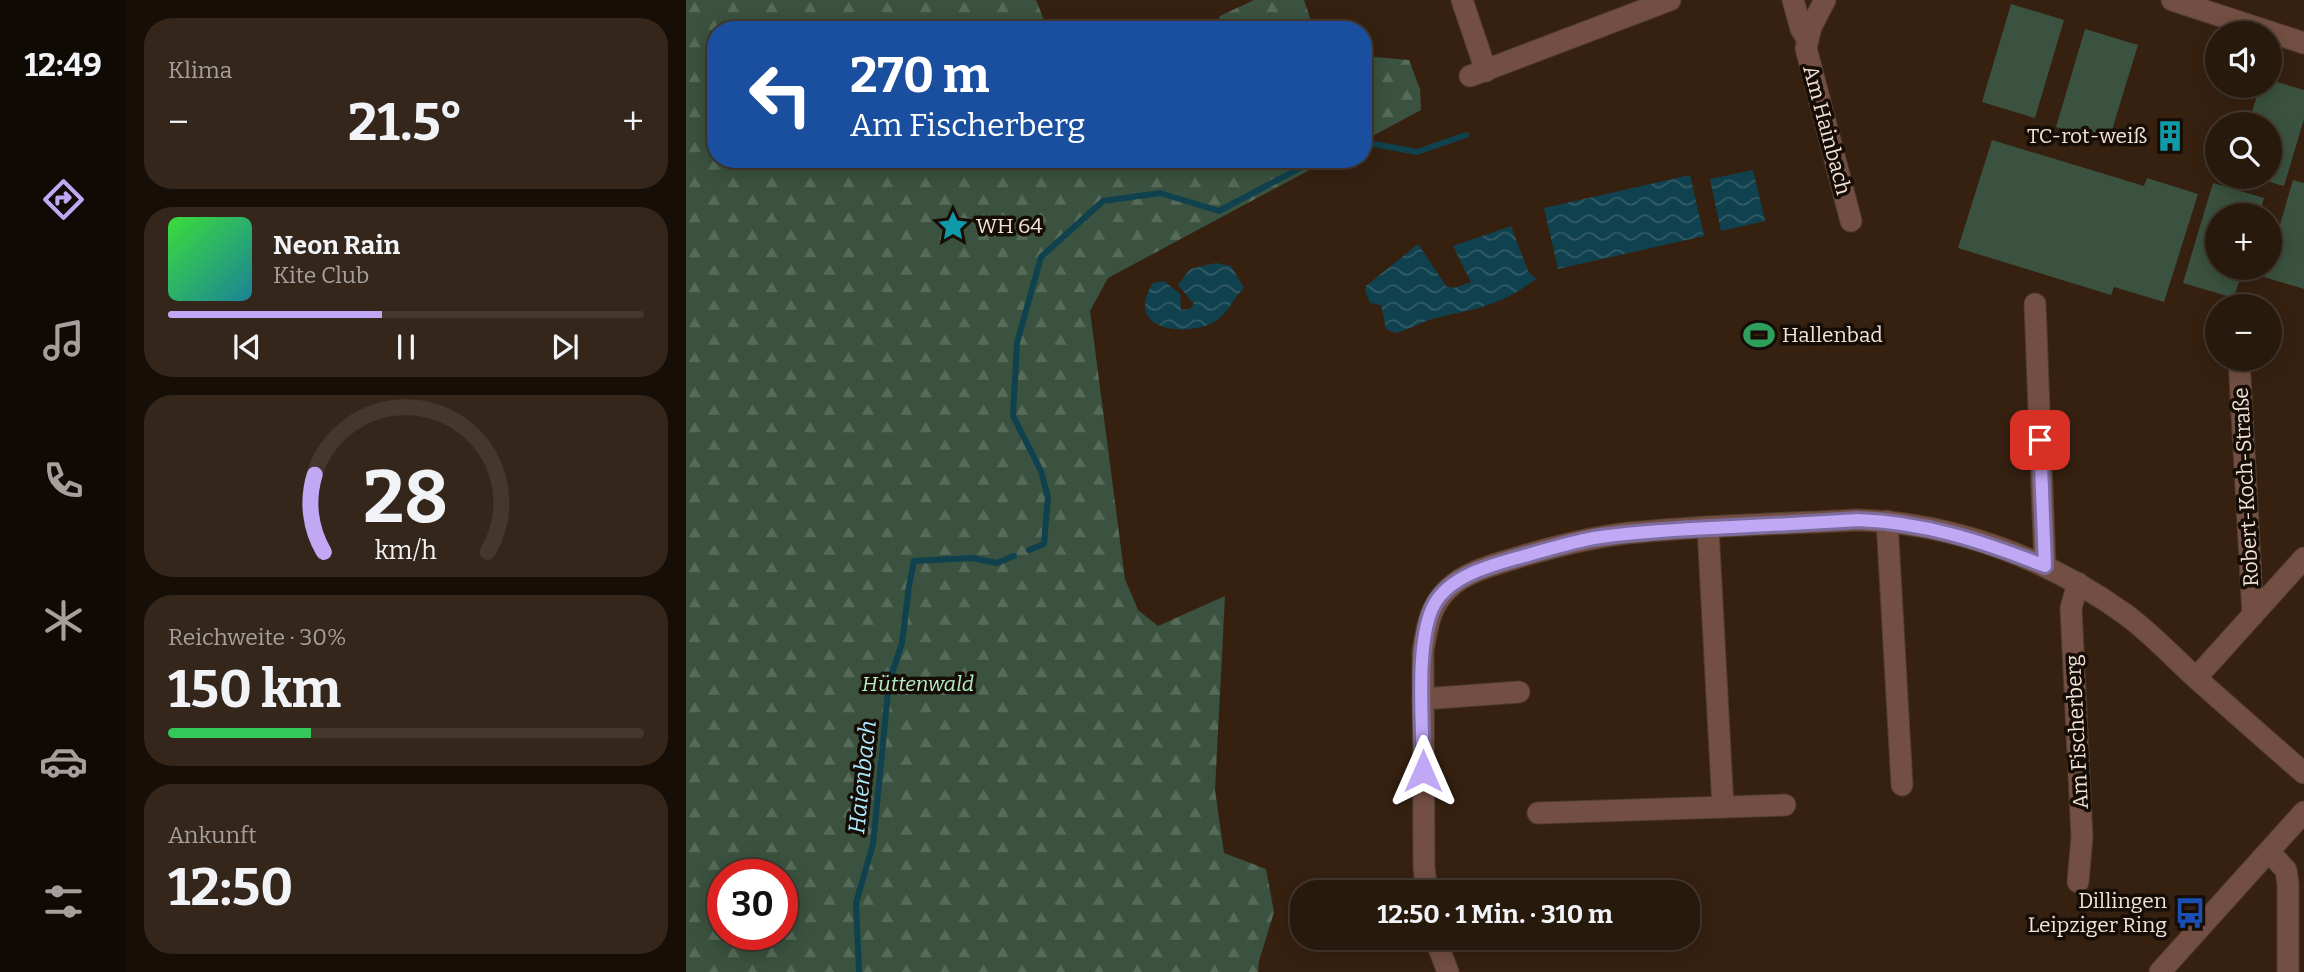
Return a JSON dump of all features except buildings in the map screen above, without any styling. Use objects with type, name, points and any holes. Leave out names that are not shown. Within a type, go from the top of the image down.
[{"type":"street","points":[[1462,0],[1478,74],[1670,0]]},
{"type":"street","points":[[1793,0],[1801,29],[1807,38]]},
{"type":"street","name":"Am Hainbach","points":[[1825,0],[1807,38],[1806,48],[1851,221]]},
{"type":"street","points":[[2172,0],[2304,44]]},
{"type":"street","points":[[2035,304],[2045,566]]},
{"type":"street","name":"Robert-Koch-Straße","points":[[2240,371],[2253,615]]},
{"type":"street","points":[[1426,880],[1423,651],[1427,626],[1435,603],[1450,586],[1498,563],[1592,539],[1639,532],[1858,520],[1887,521],[1952,534],[2003,549],[2078,583],[2127,615],[2304,773]]},
{"type":"street","points":[[1887,521],[1902,785]]},
{"type":"street","points":[[1708,528],[1723,807]]},
{"type":"street","name":"Robert-Koch-Straße","points":[[2196,678],[2304,558]]},
{"type":"street","name":"Am Fischerberg","points":[[2078,583],[2071,608],[2082,837],[2078,882]]},
{"type":"street","points":[[1423,699],[1519,692]]},
{"type":"street","points":[[1538,813],[1785,805]]},
{"type":"street","points":[[2178,972],[2274,856],[2304,813]]},
{"type":"street","points":[[2160,972],[2274,856],[2304,833]]},
{"type":"street","points":[[2274,856],[2286,870],[2288,884],[2288,972]]},
{"type":"street","points":[[1440,950],[1448,972]]},
{"type":"green space","name":"Hüttenwald","points":[[686,0],[1036,0],[1044,21],[707,21],[707,168],[1313,168],[1108,278],[1090,311],[1125,579],[1138,610],[1158,626],[1225,596],[1215,790],[1224,853],[1266,869],[1274,912],[1258,972],[686,972]]},
{"type":"green space","points":[[1254,0],[1304,0],[1311,21],[1218,21],[1220,16]]},
{"type":"green space","points":[[2011,4],[2064,20],[2035,118],[1982,102]]},
{"type":"green space","points":[[2085,29],[2138,45],[2108,143],[2056,127]]},
{"type":"green space","points":[[1372,57],[1409,60],[1420,89],[1421,110],[1372,136]]},
{"type":"green space","points":[[2282,84],[2304,90],[2304,119],[2284,186],[2282,112],[2252,112],[2256,98],[2282,98]]},
{"type":"green space","points":[[1992,140],[2144,186],[2147,178],[2198,194],[2164,302],[2114,287],[2111,295],[1958,248]]},
{"type":"green space","points":[[2293,180],[2304,183],[2304,289],[2274,280],[2282,280],[2282,218]]},
{"type":"green space","points":[[2211,189],[2233,189],[2264,198],[2263,203],[2207,203]]},
{"type":"green space","points":[[2205,210],[2205,280],[2239,280],[2235,294],[2220,294],[2183,283]]},
{"type":"water","points":[[1753,170],[1765,221],[1721,231],[1710,179]]},
{"type":"water","points":[[1690,175],[1704,236],[1558,269],[1544,208]]},
{"type":"water","points":[[1511,226],[1528,271],[1536,279],[1510,296],[1486,306],[1432,319],[1396,333],[1386,329],[1381,305],[1370,303],[1365,291],[1366,286],[1418,244],[1446,286],[1454,288],[1471,282],[1453,246]]},
{"type":"water","points":[[1216,263],[1231,266],[1244,288],[1221,317],[1211,324],[1185,329],[1171,329],[1150,319],[1145,310],[1146,298],[1153,283],[1164,281],[1180,294],[1181,310],[1190,309],[1194,304],[1178,285],[1190,269]]},
{"type":"waterway","name":"Haienbach","points":[[1372,144],[1417,152],[1466,135]]},
{"type":"waterway","name":"Haienbach","points":[[1029,550],[1044,544],[1048,497],[1041,471],[1013,416],[1017,343],[1041,257],[1103,201],[1160,193],[1219,211],[1300,168]]},
{"type":"waterway","name":"Haienbach","points":[[859,972],[856,903],[873,844],[889,682],[902,643],[914,561],[972,558],[997,563],[1014,556]]},
{"type":"place","name":"TC-rot-weiß","points":[[2170,136]]},
{"type":"place","name":"WH 64","points":[[953,226]]},
{"type":"place","name":"Hallenbad","points":[[1759,335]]},
{"type":"place","name":"Dillingen Leipziger Ring","points":[[2190,913]]},
{"type":"route","points":[[1423,771],[1423,651],[1427,626],[1435,603],[1450,586],[1470,575],[1498,563],[1543,550],[1639,532],[1858,520],[1887,521],[1952,534],[2003,549],[2045,566],[2040,440]]}]
